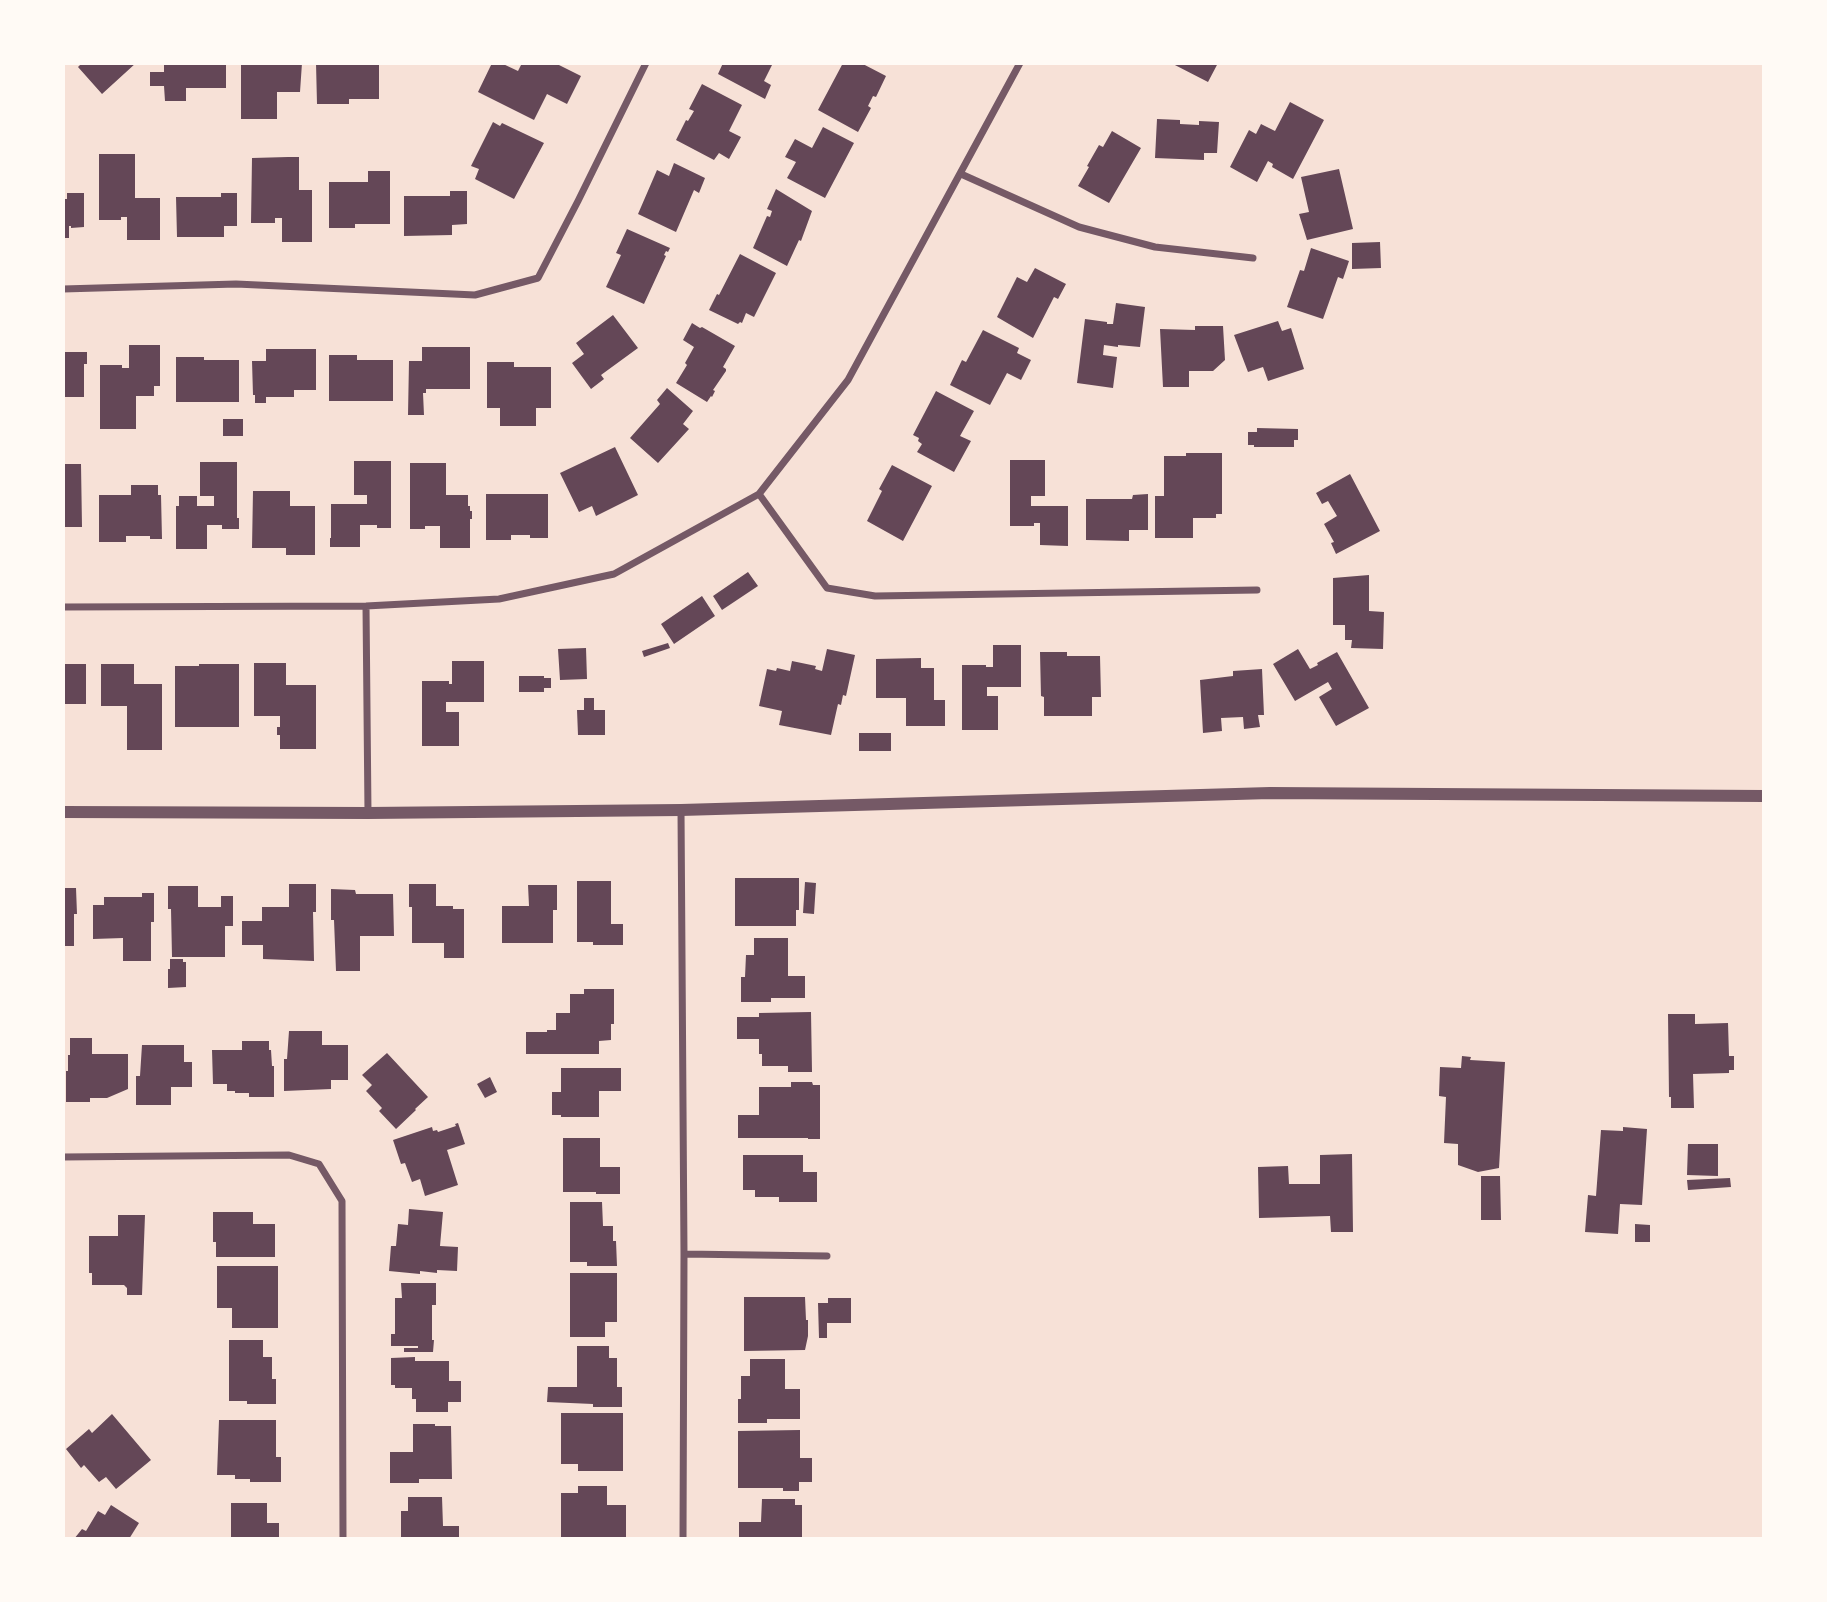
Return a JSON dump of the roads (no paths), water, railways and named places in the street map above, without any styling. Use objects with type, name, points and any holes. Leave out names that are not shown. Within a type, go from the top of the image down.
[{"type":"street","points":[[63,289],[236,284],[475,295],[538,278],[646,63]]},
{"type":"street","points":[[63,607],[366,606],[499,598],[614,574],[759,494],[848,380],[1020,63]]},
{"type":"street","points":[[961,174],[1079,227],[1155,247],[1253,258]]},
{"type":"street","points":[[759,494],[827,588],[875,596],[1257,590]]},
{"type":"street","points":[[366,606],[368,813]]},
{"type":"street","points":[[63,812],[681,810],[1270,793],[1764,796]]},
{"type":"street","points":[[681,810],[683,1539]]},
{"type":"street","points":[[63,1157],[289,1155],[319,1164],[342,1200],[343,1539]]},
{"type":"street","points":[[684,1254],[827,1256]]}]
